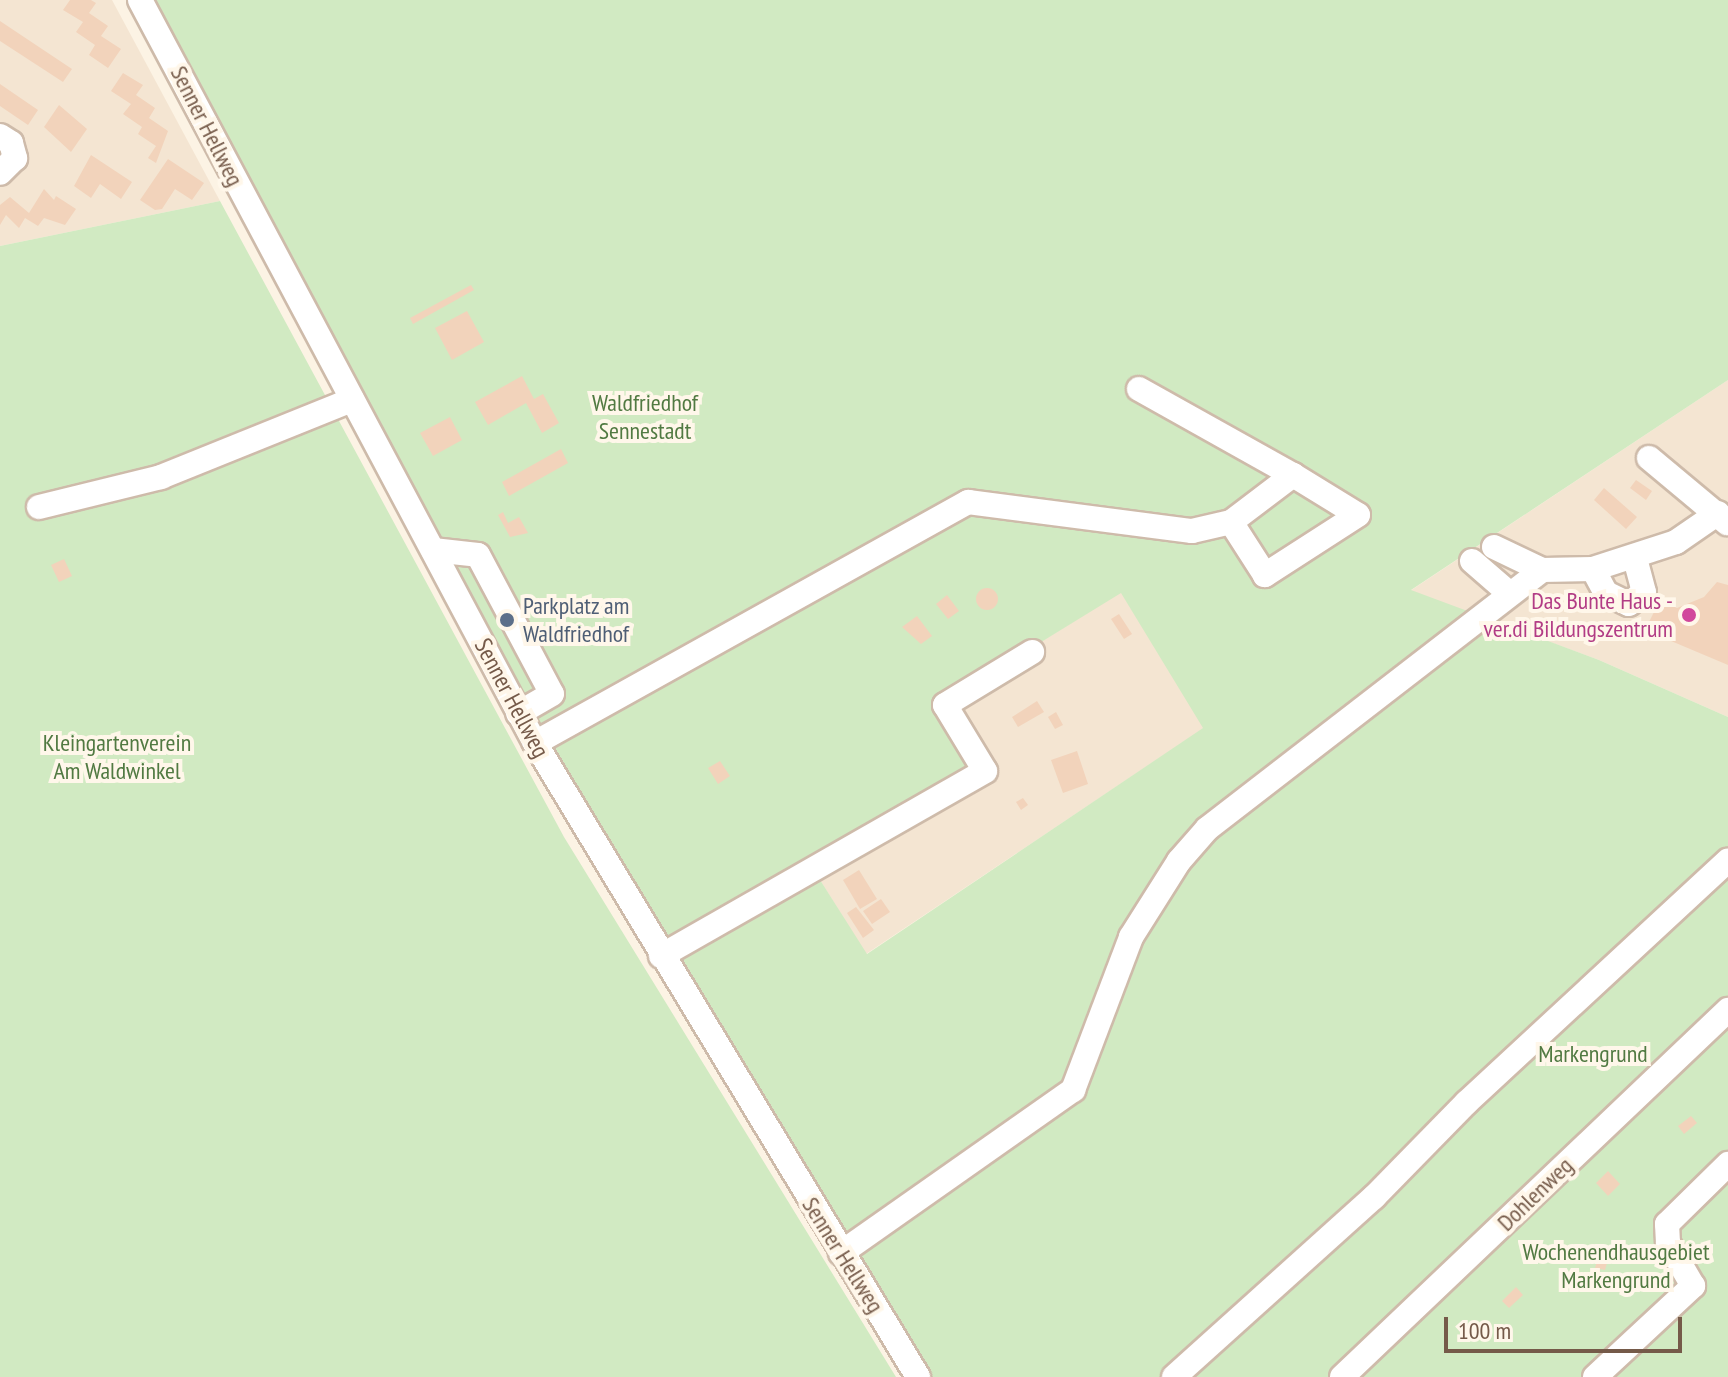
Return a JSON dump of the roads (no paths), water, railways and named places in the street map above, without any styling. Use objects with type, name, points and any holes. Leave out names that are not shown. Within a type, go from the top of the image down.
[{"type":"street","name":"Senner Hellweg","points":[[140,0],[518,714],[661,956],[918,1377]]},
{"type":"street","points":[[0,136],[11,143],[15,158],[0,173]]},
{"type":"street","points":[[1139,389],[1358,515],[1265,575],[1231,522]]},
{"type":"street","points":[[39,507],[161,477],[352,400]]},
{"type":"street","points":[[1494,547],[1542,570],[1593,569],[1635,558],[1723,519],[1649,458]]},
{"type":"street","points":[[535,743],[968,502],[1192,531],[1231,522],[1293,475]]},
{"type":"street","points":[[433,550],[478,555],[552,694],[518,714]]},
{"type":"street","points":[[1593,569],[1606,593],[1629,604],[1644,592],[1635,558]]},
{"type":"street","points":[[1472,561],[1509,593]]},
{"type":"street","points":[[841,1253],[1073,1090],[1131,937],[1188,850],[1238,803],[1542,570]]},
{"type":"street","points":[[661,956],[985,771],[945,705],[1032,652]]},
{"type":"street","points":[[1174,1377],[1374,1197],[1466,1103],[1728,860]]},
{"type":"street","name":"Dohlenweg","points":[[1342,1377],[1728,1010]]},
{"type":"street","points":[[1595,1377],[1693,1286],[1668,1243],[1667,1224],[1728,1164]]},
{"type":"place","name":"Das Bunte Haus - ver.di Bildungszentrum","points":[[1689,615]]},
{"type":"place","name":"Parkplatz am Waldfriedhof","points":[[507,620]]},
{"type":"park label","name":"Waldfriedhof Sennestadt","points":[[645,417]]},
{"type":"park label","name":"Kleingartenverein Am Waldwinkel","points":[[117,757]]},
{"type":"park label","name":"Markengrund","points":[[1593,1054]]},
{"type":"park label","name":"Wochenendhausgebiet Markengrund","points":[[1616,1266]]}]
